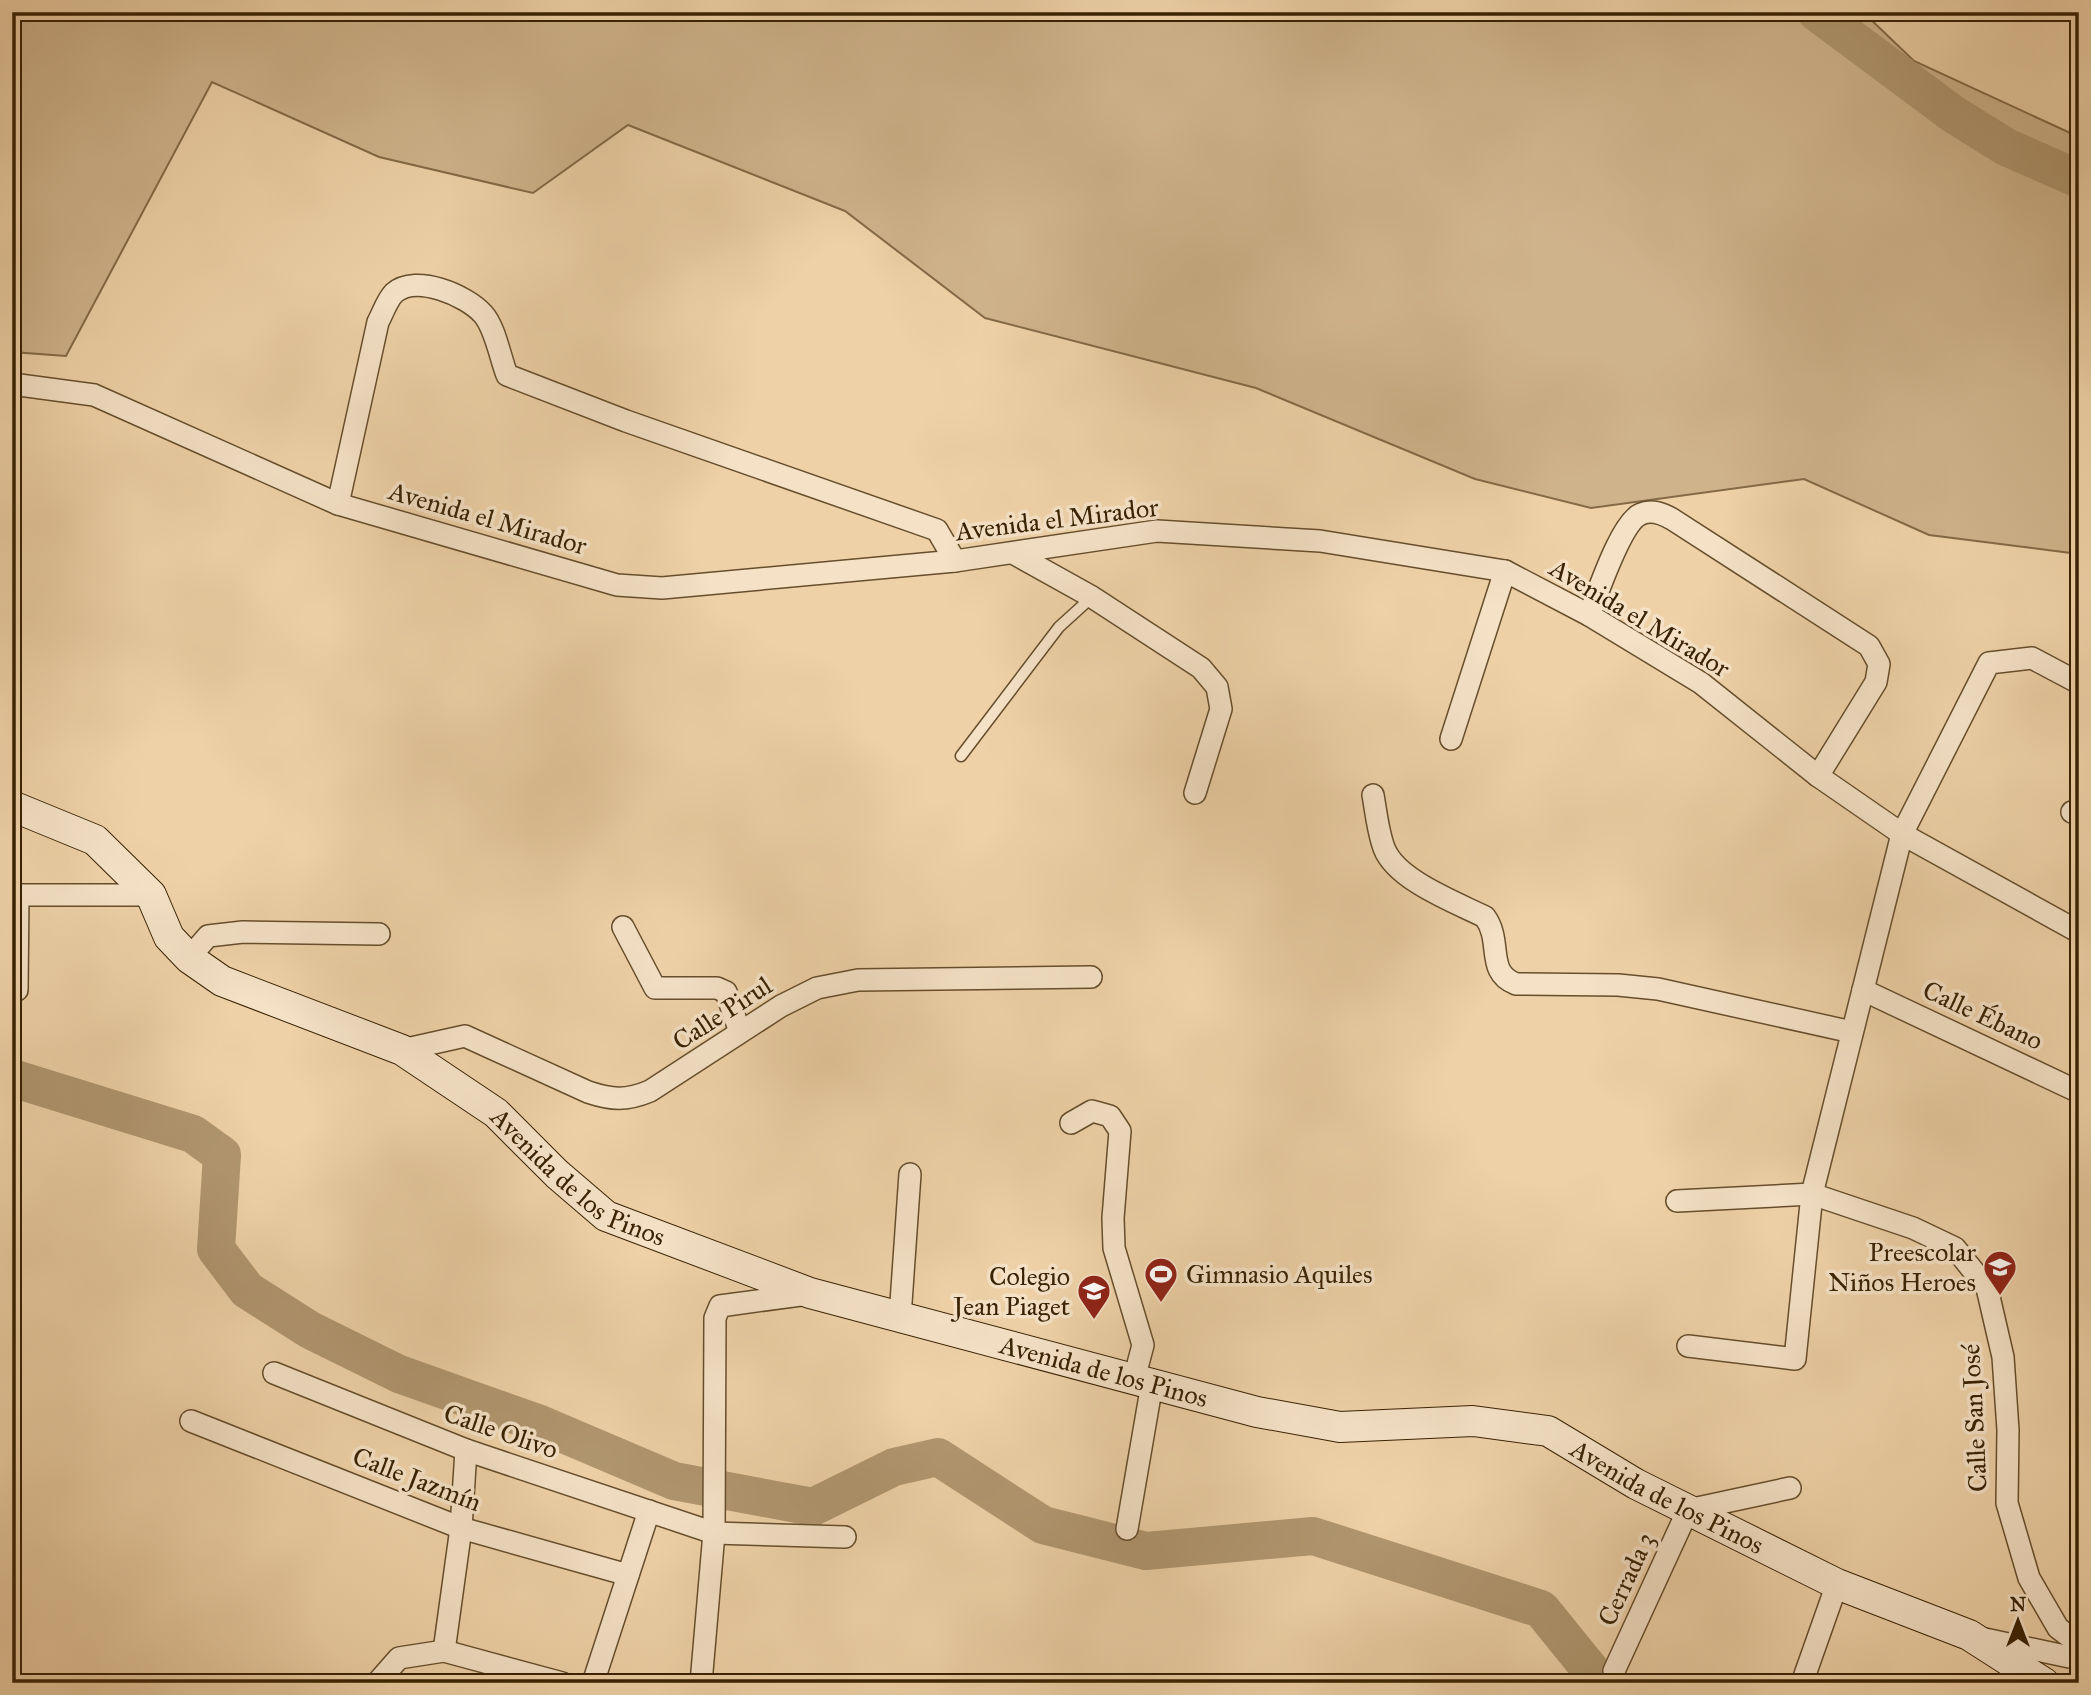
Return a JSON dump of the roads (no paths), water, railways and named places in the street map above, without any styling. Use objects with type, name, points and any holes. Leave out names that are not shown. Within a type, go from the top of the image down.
[{"type":"street","points":[[338,504],[378,322],[392,294],[405,286],[420,285],[466,300],[485,316],[507,374],[626,421],[937,530],[956,561]]},
{"type":"street","name":"Avenida el Mirador","points":[[12,384],[94,395],[338,504],[617,584],[662,589],[956,561],[1157,531],[1320,541],[1505,571],[1589,615],[1701,684],[1818,776],[1902,834],[2079,932]]},
{"type":"street","points":[[1589,615],[1627,527],[1639,514],[1652,511],[1672,519],[1869,646],[1879,664],[1877,682],[1818,776]]},
{"type":"street","points":[[1013,554],[1092,597],[1201,668],[1217,687],[1221,709],[1195,793]]},
{"type":"street","points":[[1451,739],[1505,571]]},
{"type":"street","points":[[1688,1346],[1795,1359],[1812,1195],[1902,834],[1989,663],[2032,658],[2079,683]]},
{"type":"street","points":[[1373,795],[1384,849],[1394,865],[1407,876],[1485,917],[1492,926],[1498,971],[1503,979],[1516,984],[1618,985],[1658,989],[1852,1032]]},
{"type":"street","name":"Avenida de los Pinos","points":[[12,806],[95,840],[151,895],[169,937],[189,958],[222,981],[402,1050],[496,1113],[557,1174],[606,1216],[810,1293],[1256,1412],[1340,1427],[1473,1420],[1548,1430],[1636,1484],[1837,1584],[1969,1635],[2044,1683]]},
{"type":"street","points":[[18,990],[15,896],[151,895]]},
{"type":"street","points":[[624,927],[655,988],[717,988],[726,992],[740,1032]]},
{"type":"street","points":[[189,958],[208,936],[243,932],[379,934]]},
{"type":"street","name":"Calle Pirul","points":[[402,1050],[465,1036],[588,1092],[609,1099],[629,1100],[712,1054],[740,1032],[817,988],[858,979],[1091,977]]},
{"type":"street","name":"Calle Ébano","points":[[1863,990],[2079,1092]]},
{"type":"street","points":[[1071,1124],[1092,1111],[1110,1116],[1120,1130],[1114,1248],[1143,1345],[1143,1382],[1128,1529]]},
{"type":"street","points":[[900,1317],[910,1174]]},
{"type":"street","points":[[1677,1201],[1812,1195]]},
{"type":"street","name":"Calle San José","points":[[1812,1195],[1913,1228],[1955,1248],[1987,1288],[2003,1357],[2008,1430],[2007,1503],[2029,1578],[2058,1628],[2079,1644]]},
{"type":"street","points":[[701,1683],[714,1537],[715,1318],[720,1306],[810,1293]]},
{"type":"street","name":"Calle Olivo","points":[[274,1373],[466,1450],[649,1511],[714,1537],[845,1537]]},
{"type":"street","name":"Calle Jazmín","points":[[191,1421],[461,1528],[628,1575]]},
{"type":"street","points":[[444,1651],[461,1528],[466,1450]]},
{"type":"street","points":[[1688,1510],[1790,1488]]},
{"type":"street","name":"Cerrada 3","points":[[1614,1671],[1688,1510]]},
{"type":"street","points":[[593,1683],[649,1511]]},
{"type":"street","points":[[1802,1683],[1837,1584]]},
{"type":"street","points":[[1969,1635],[2079,1659]]},
{"type":"street","points":[[377,1683],[398,1658],[444,1651],[562,1683]]},
{"type":"lane","points":[[961,756],[1059,627],[1092,597]]},
{"type":"waterway","points":[[1816,12],[1953,114],[2006,147],[2079,179]]},
{"type":"waterway","points":[[12,1078],[193,1134],[222,1155],[216,1249],[247,1290],[310,1330],[399,1374],[540,1424],[674,1481],[813,1507],[894,1467],[938,1457],[1043,1525],[1146,1551],[1313,1536],[1541,1609],[1601,1683]]},
{"type":"place","name":"Preescolar Niños Heroes","points":[[2000,1297]]},
{"type":"place","name":"Gimnasio Aquiles","points":[[1161,1304]]},
{"type":"place","name":"Colegio Jean Piaget","points":[[1094,1321]]}]
